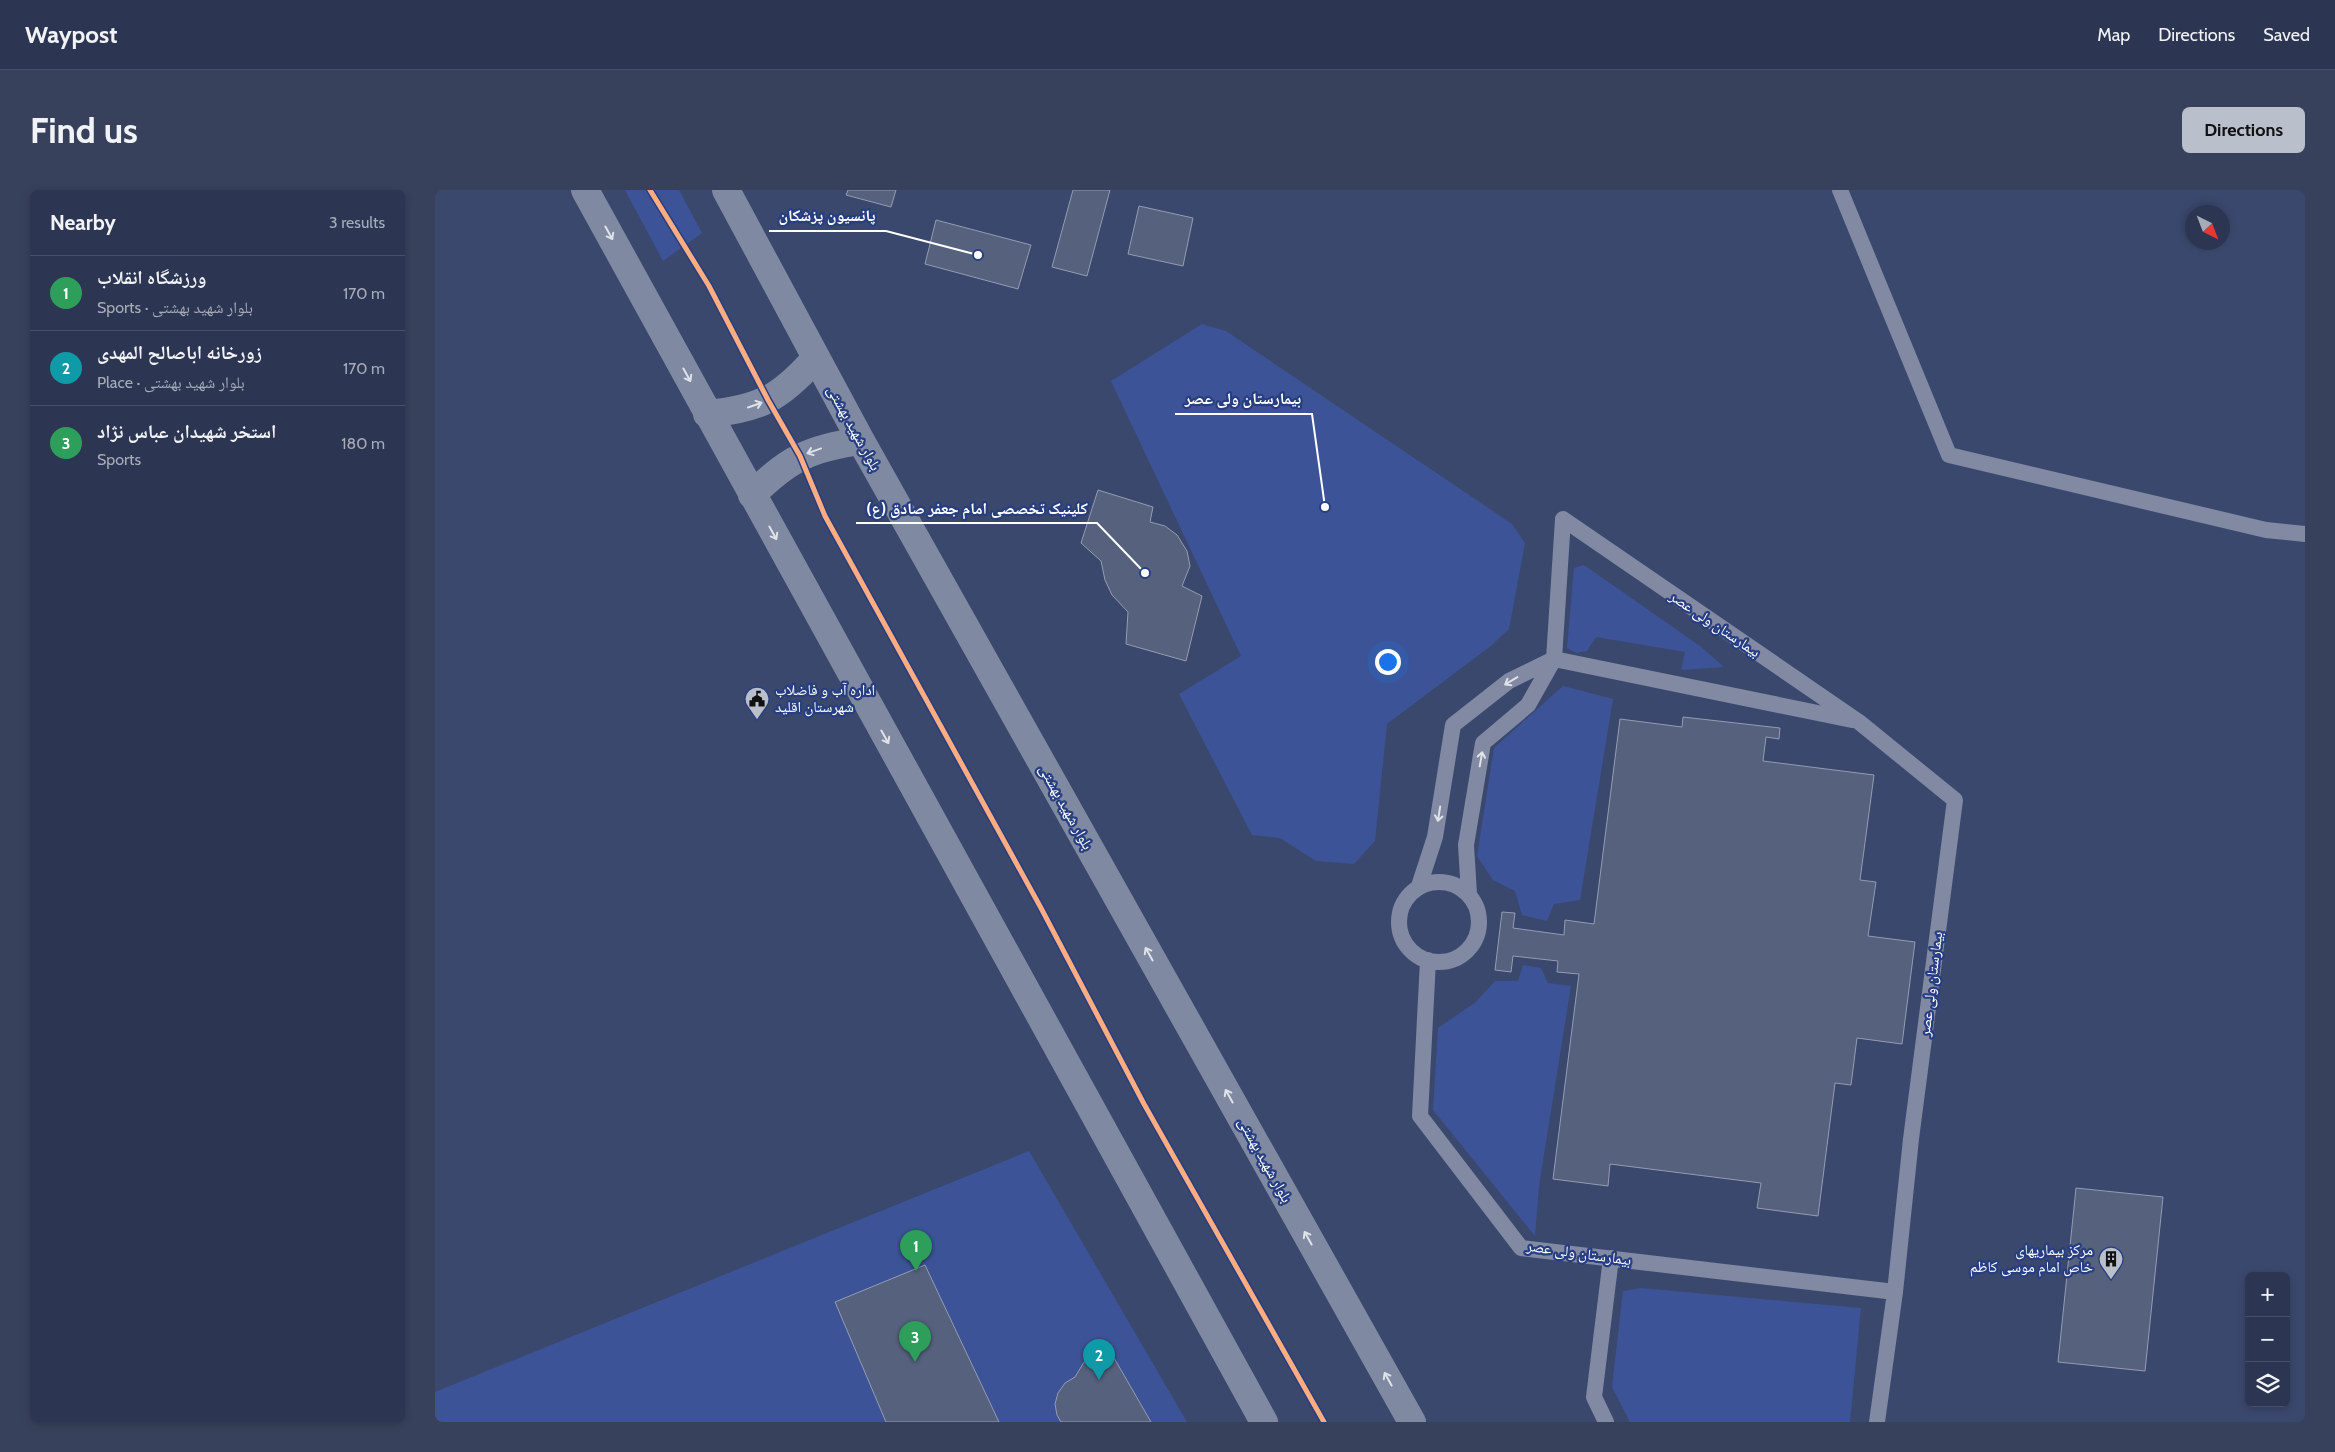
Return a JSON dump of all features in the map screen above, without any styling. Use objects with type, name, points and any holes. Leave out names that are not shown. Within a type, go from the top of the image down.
[{"type":"main road","points":[[585,190],[1264,1422]]},
{"type":"main road","name":"بلوار شهید بهشتی","points":[[725,190],[815,359],[1411,1422]]},
{"type":"main road","points":[[707,414],[739,411],[768,400],[794,383],[815,359]]},
{"type":"main road","points":[[752,496],[774,473],[800,456],[830,446],[861,441]]},
{"type":"lane","points":[[1840,190],[1949,455],[2266,530],[2305,534]]},
{"type":"lane","name":"بیمارستان ولی عصر","points":[[1859,722],[1554,659],[1563,520],[1859,722],[1955,800],[1911,1139],[1895,1292],[1877,1422]]},
{"type":"lane","points":[[1419,886],[1435,837],[1453,725],[1509,681],[1554,659]]},
{"type":"lane","points":[[1469,894],[1466,846],[1483,743],[1528,705],[1554,659]]},
{"type":"lane","points":[[1432,882],[1446,882],[1458,886],[1469,894],[1476,904],[1479,930],[1474,943],[1465,953],[1454,960],[1441,962],[1428,960],[1416,955],[1406,945],[1400,933],[1401,906],[1419,886],[1432,882]]},
{"type":"lane","name":"بیمارستان ولی عصر","points":[[1428,960],[1421,1116],[1521,1248],[1895,1292]]},
{"type":"lane","points":[[1607,1422],[1594,1397],[1611,1258]]},
{"type":"shaded area","points":[[625,190],[679,190],[702,233],[663,261]]},
{"type":"shaded area","points":[[1202,324],[1226,331],[1512,524],[1525,543],[1509,629],[1492,645],[1387,724],[1375,841],[1354,864],[1316,861],[1280,838],[1252,835],[1179,694],[1241,656],[1111,381]]},
{"type":"shaded area","points":[[1584,565],[1700,646],[1724,667],[1681,670],[1685,652],[1596,637],[1587,651],[1576,653],[1567,648],[1574,568]]},
{"type":"shaded area","points":[[1563,686],[1613,699],[1580,900],[1554,904],[1547,921],[1522,915],[1515,891],[1493,880],[1477,856],[1494,748]]},
{"type":"shaded area","points":[[1523,965],[1541,968],[1548,983],[1571,986],[1539,1186],[1535,1236],[1433,1110],[1438,1028],[1476,1002],[1495,981],[1518,981]]},
{"type":"shaded area","points":[[1029,1151],[1187,1422],[435,1422],[435,1392]]},
{"type":"shaded area","points":[[1641,1288],[1861,1308],[1850,1422],[1630,1422],[1612,1387],[1623,1291]]},
{"type":"building","points":[[848,190],[896,190],[891,207],[846,195]]},
{"type":"building","points":[[1073,190],[1110,190],[1087,276],[1052,267]]},
{"type":"building","points":[[1139,206],[1193,218],[1183,266],[1128,254]]},
{"type":"building","points":[[936,220],[1031,245],[1018,289],[925,264]]},
{"type":"building","points":[[1098,490],[1153,507],[1150,522],[1165,526],[1177,535],[1187,551],[1190,566],[1182,586],[1202,596],[1186,661],[1126,644],[1128,612],[1112,595],[1105,580],[1101,561],[1081,543]]},
{"type":"building","points":[[1683,717],[1780,728],[1779,739],[1766,737],[1763,761],[1874,775],[1860,880],[1876,882],[1868,936],[1915,942],[1902,1044],[1857,1038],[1851,1085],[1835,1083],[1818,1216],[1757,1208],[1761,1183],[1610,1164],[1608,1186],[1553,1179],[1579,974],[1557,972],[1558,961],[1513,956],[1511,972],[1495,970],[1502,912],[1515,913],[1513,928],[1564,935],[1565,920],[1594,924],[1620,719],[1682,727]]},
{"type":"building","name":"مرکز بیماریهای خاص امام موسی کاظم","points":[[2076,1188],[2163,1197],[2145,1371],[2058,1362]]},
{"type":"building","points":[[925,1265],[999,1422],[886,1422],[835,1302]]},
{"type":"building","points":[[1106,1344],[1151,1422],[1061,1422],[1057,1415],[1055,1404],[1058,1393],[1065,1383],[1075,1377],[1089,1354]]},
{"type":"cycle path","points":[[650,190],[709,286],[768,400],[800,456],[825,516],[1041,908],[1144,1104],[1324,1422]]},
{"type":"place","name":"پانسیون پزشکان","points":[[978,255]]},
{"type":"place","name":"بیمارستان ولی عصر","points":[[1325,507]]},
{"type":"place","name":"کلینیک تخصصی امام جعفر صادق (ع)","points":[[1145,573]]},
{"type":"place","name":"اداره آب و فاضلاب شهرستان اقلید","points":[[757,720]]},
{"type":"place","name":"ورزشگاه انقلاب","points":[[916,1271]]},
{"type":"place","name":"مرکز بیماریهای خاص امام موسی کاظم","points":[[2111,1280]]},
{"type":"place","name":"استخر شهیدان عباس نژاد","points":[[915,1362]]},
{"type":"place","name":"زورخانه اباصالح المهدی","points":[[1099,1380]]}]
